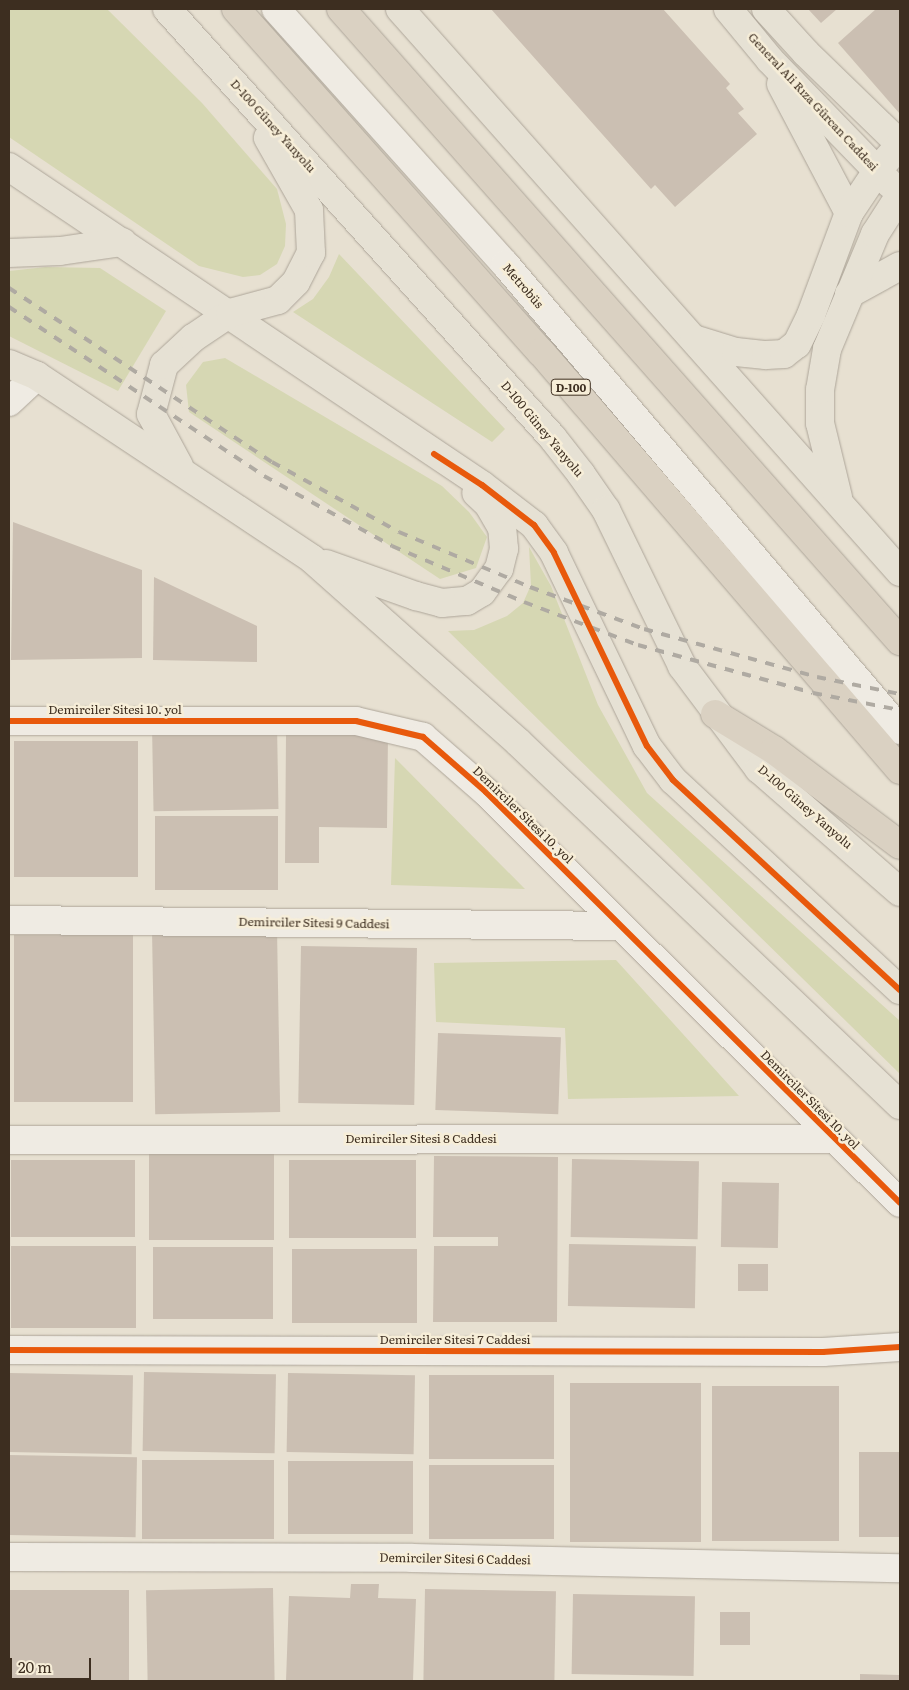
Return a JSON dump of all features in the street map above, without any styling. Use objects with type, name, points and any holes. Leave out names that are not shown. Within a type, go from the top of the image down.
[{"type":"highway","name":"D-100","points":[[236,9],[541,352],[900,770]]},
{"type":"highway","points":[[341,9],[900,641]]},
{"type":"highway","points":[[715,714],[774,750],[900,845]]},
{"type":"main road","name":"D-100 Güney Yanyolu","points":[[167,9],[581,474],[606,510],[682,666],[715,714],[759,769],[900,892]]},
{"type":"main road","points":[[400,9],[900,572]]},
{"type":"main road","name":"General Ali Rıza Gürcan Caddesi","points":[[728,9],[770,60],[900,195]]},
{"type":"main road","points":[[694,339],[736,352],[766,355],[784,354],[797,344],[811,315],[849,213],[877,171],[900,145],[806,53],[766,9]]},
{"type":"main road","points":[[770,60],[849,213]]},
{"type":"main road","points":[[183,473],[151,414],[156,389],[164,365],[193,338],[230,313],[278,300],[296,282],[311,253],[309,210],[242,91]]},
{"type":"main road","points":[[9,167],[230,313],[482,485],[534,526],[554,553],[648,746],[673,780],[900,990]]},
{"type":"main road","points":[[838,501],[820,423],[820,390],[827,349],[875,234],[900,195]]},
{"type":"main road","points":[[9,253],[60,251],[122,242]]},
{"type":"main road","points":[[849,294],[900,266]]},
{"type":"main road","points":[[9,364],[37,376],[312,559],[518,742],[900,1105]]},
{"type":"main road","points":[[312,559],[442,603],[467,601],[482,592],[499,569],[504,549],[502,528],[488,504],[434,454]]},
{"type":"street","name":"Metrobüs","points":[[276,9],[505,264],[765,567]]},
{"type":"street","points":[[9,402],[37,376]]},
{"type":"street","points":[[765,567],[900,711]]},
{"type":"street","points":[[765,567],[900,730]]},
{"type":"street","name":"Demirciler Sitesi 10. yol","points":[[9,722],[356,720],[423,737],[486,792],[833,1139],[900,1203]]},
{"type":"street","name":"Demirciler Sitesi 9 Caddesi","points":[[9,920],[619,926]]},
{"type":"street","name":"Demirciler Sitesi 8 Caddesi","points":[[9,1140],[833,1139]]},
{"type":"street","name":"Demirciler Sitesi 7 Caddesi","points":[[9,1350],[823,1352],[900,1347]]},
{"type":"street","name":"Demirciler Sitesi 6 Caddesi","points":[[9,1557],[412,1558],[900,1568]]},
{"type":"green space","points":[[9,9],[107,9],[202,103],[277,189],[286,224],[285,246],[277,264],[260,275],[243,277],[199,266],[9,137]]},
{"type":"green space","points":[[339,254],[505,429],[492,442],[293,312],[313,299],[329,277]]},
{"type":"green space","points":[[46,267],[100,268],[166,311],[118,391],[9,336],[9,271]]},
{"type":"green space","points":[[225,358],[442,486],[469,512],[487,537],[476,568],[440,579],[189,412],[186,385],[203,362]]},
{"type":"green space","points":[[529,547],[551,586],[598,705],[647,793],[900,1021],[900,1074],[448,631],[474,630],[507,616],[523,603],[531,585]]},
{"type":"green space","points":[[395,758],[525,889],[391,885]]},
{"type":"green space","points":[[616,960],[739,1096],[568,1099],[565,1028],[436,1022],[434,963]]},
{"type":"building","points":[[491,9],[663,9],[730,84],[726,88],[744,109],[738,113],[757,134],[675,207],[655,185],[651,189]]},
{"type":"building","points":[[808,9],[837,9],[821,23]]},
{"type":"building","points":[[876,9],[900,9],[900,114],[838,43]]},
{"type":"building","points":[[13,522],[142,570],[142,658],[11,660]]},
{"type":"building","points":[[154,577],[257,626],[257,662],[153,660]]},
{"type":"building","points":[[277,724],[278,809],[154,811],[152,726]]},
{"type":"building","points":[[286,734],[388,734],[387,828],[319,827],[319,863],[285,863]]},
{"type":"building","points":[[14,741],[138,741],[138,877],[14,877]]},
{"type":"building","points":[[155,816],[278,816],[278,890],[155,890]]},
{"type":"building","points":[[277,929],[280,1112],[155,1114],[152,931]]},
{"type":"building","points":[[14,935],[133,935],[133,1102],[14,1102]]},
{"type":"building","points":[[301,946],[417,948],[414,1105],[298,1103]]},
{"type":"building","points":[[438,1033],[561,1037],[558,1114],[435,1110]]},
{"type":"building","points":[[149,1154],[274,1154],[274,1240],[149,1240]]},
{"type":"building","points":[[434,1156],[558,1157],[557,1322],[433,1322],[434,1246],[498,1246],[498,1237],[433,1237]]},
{"type":"building","points":[[572,1159],[699,1161],[698,1239],[571,1237]]},
{"type":"building","points":[[11,1160],[135,1160],[135,1237],[11,1237]]},
{"type":"building","points":[[289,1160],[416,1160],[416,1238],[289,1238]]},
{"type":"building","points":[[722,1182],[779,1183],[778,1248],[721,1247]]},
{"type":"building","points":[[569,1244],[696,1246],[695,1308],[568,1306]]},
{"type":"building","points":[[11,1246],[136,1246],[136,1328],[11,1328]]},
{"type":"building","points":[[153,1247],[273,1247],[273,1319],[153,1319]]},
{"type":"building","points":[[292,1249],[417,1249],[417,1323],[292,1323]]},
{"type":"building","points":[[738,1264],[768,1264],[768,1291],[738,1291]]},
{"type":"building","points":[[144,1372],[276,1374],[275,1453],[143,1451]]},
{"type":"building","points":[[9,1373],[133,1375],[132,1454],[9,1452]]},
{"type":"building","points":[[288,1373],[415,1375],[414,1454],[287,1452]]},
{"type":"building","points":[[429,1375],[554,1375],[554,1459],[429,1459]]},
{"type":"building","points":[[570,1383],[701,1383],[701,1542],[570,1542]]},
{"type":"building","points":[[712,1386],[839,1386],[839,1541],[712,1541]]},
{"type":"building","points":[[859,1452],[900,1452],[900,1537],[859,1537]]},
{"type":"building","points":[[9,1455],[137,1457],[136,1537],[9,1535]]},
{"type":"building","points":[[142,1460],[274,1460],[274,1539],[142,1539]]},
{"type":"building","points":[[288,1461],[413,1461],[413,1534],[288,1534]]},
{"type":"building","points":[[429,1465],[554,1465],[554,1539],[429,1539]]},
{"type":"building","points":[[351,1584],[379,1584],[378,1598],[416,1599],[413,1681],[286,1681],[289,1596],[350,1598]]},
{"type":"building","points":[[273,1588],[275,1681],[148,1681],[146,1590]]},
{"type":"building","points":[[425,1589],[556,1591],[554,1681],[423,1681]]},
{"type":"building","points":[[9,1590],[129,1590],[129,1681],[9,1681]]},
{"type":"building","points":[[573,1594],[695,1596],[694,1676],[572,1674]]},
{"type":"building","points":[[720,1612],[750,1612],[750,1645],[720,1645]]},
{"type":"building","points":[[860,1674],[900,1675],[900,1681],[860,1681]]},
{"type":"railway","points":[[9,288],[272,462],[399,532],[530,587],[644,629],[817,677],[900,694]]},
{"type":"railway","points":[[9,307],[264,476],[392,546],[524,602],[638,645],[813,693],[900,710]]},
{"type":"cycle path","points":[[434,454],[482,485],[534,525],[554,553],[647,746],[673,780],[900,990]]},
{"type":"cycle path","points":[[9,721],[356,721],[423,737],[486,792],[900,1203]]},
{"type":"cycle path","points":[[9,1350],[823,1352],[900,1347]]}]
